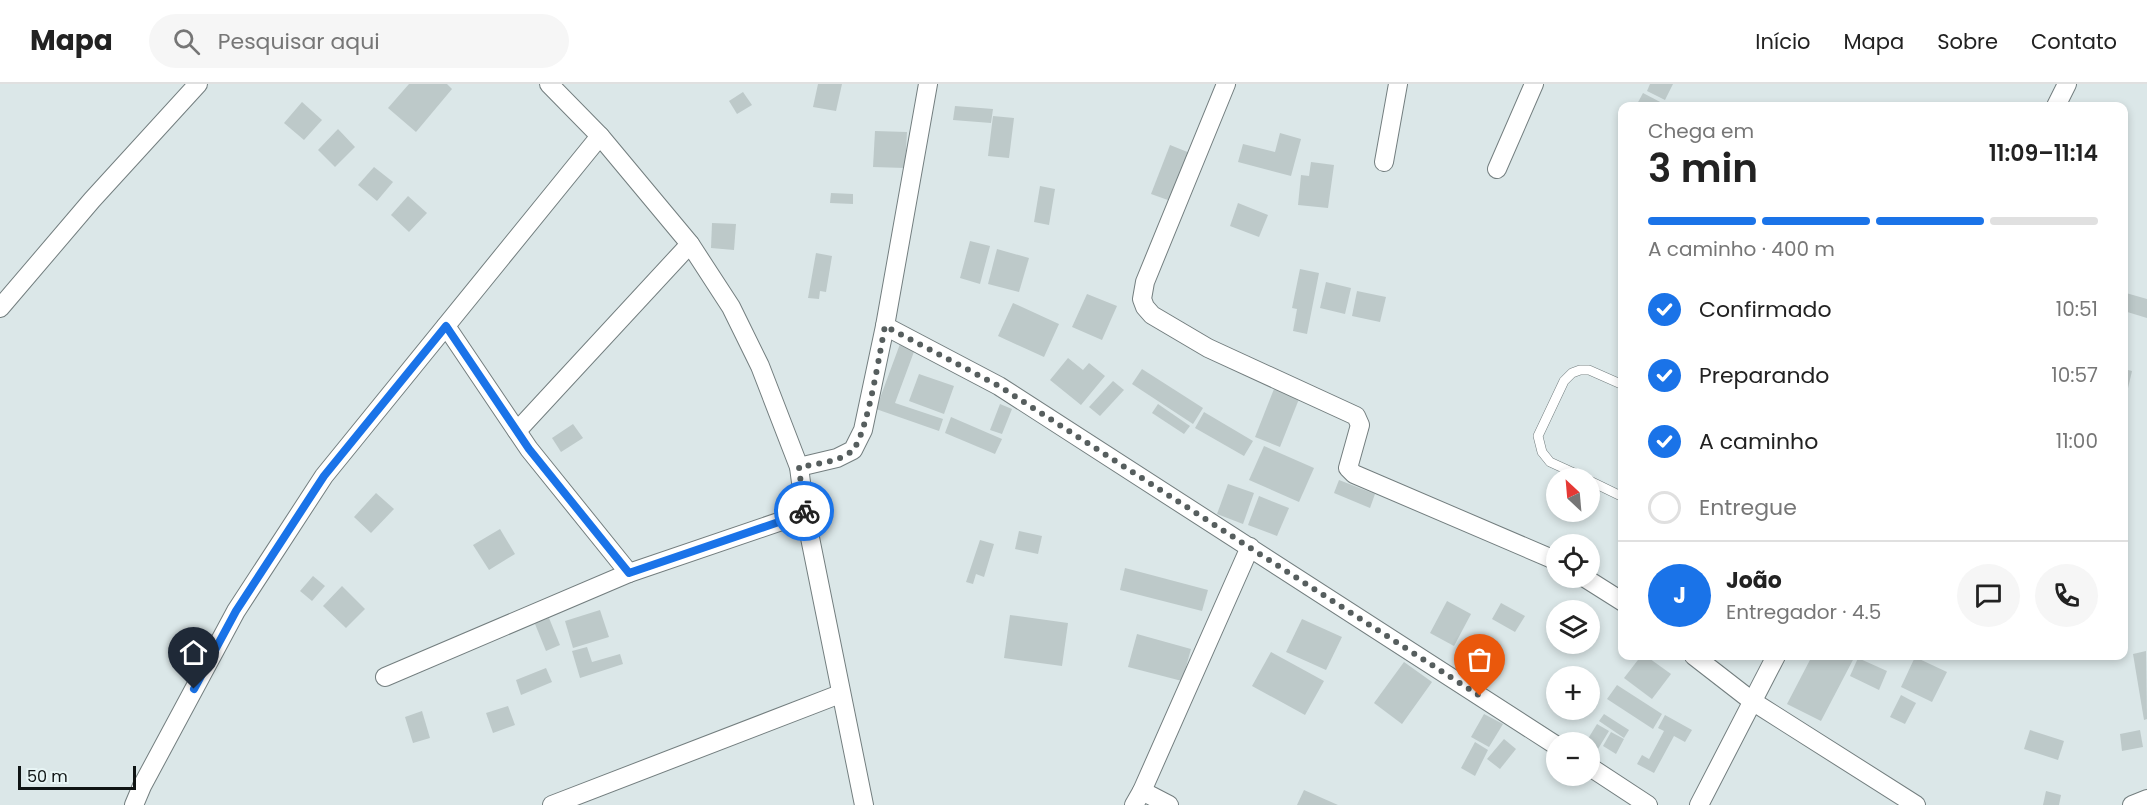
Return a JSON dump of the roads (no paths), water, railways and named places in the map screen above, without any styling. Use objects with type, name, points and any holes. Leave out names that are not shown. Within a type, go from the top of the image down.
[{"type":"street","points":[[0,308],[92,200],[198,84]]},
{"type":"street","points":[[549,84],[600,136],[690,244],[731,307],[760,366],[799,467],[805,513],[864,805]]},
{"type":"street","points":[[799,467],[837,458],[853,450],[863,430],[885,326],[928,84]]},
{"type":"street","points":[[1226,84],[1145,282],[1142,298],[1144,307],[1152,315],[1208,348],[1356,416],[1360,425],[1348,468],[1354,474],[1546,556]]},
{"type":"street","points":[[1384,162],[1398,84]]},
{"type":"street","points":[[1497,169],[1534,84]]},
{"type":"street","points":[[2058,102],[2067,84]]},
{"type":"street","points":[[134,805],[236,611],[324,476],[600,136]]},
{"type":"street","points":[[517,431],[690,244]]},
{"type":"street","points":[[446,326],[517,431],[629,573]]},
{"type":"street","points":[[885,326],[999,386],[1546,739]]},
{"type":"street","points":[[385,676],[629,573],[805,513]]},
{"type":"street","points":[[1169,805],[1138,798],[1250,547]]},
{"type":"street","points":[[1600,587],[1618,599]]},
{"type":"street","points":[[1699,660],[1752,701],[1916,805]]},
{"type":"street","points":[[1699,805],[1774,660]]},
{"type":"street","points":[[552,805],[840,694]]},
{"type":"street","points":[[1600,774],[1648,805]]},
{"type":"street","points":[[2132,805],[2147,799]]},
{"type":"lane","points":[[1563,468],[1550,462],[1542,452],[1538,436],[1564,381],[1580,370],[1589,370],[1618,383]]},
{"type":"lane","points":[[1600,486],[1618,494]]}]
